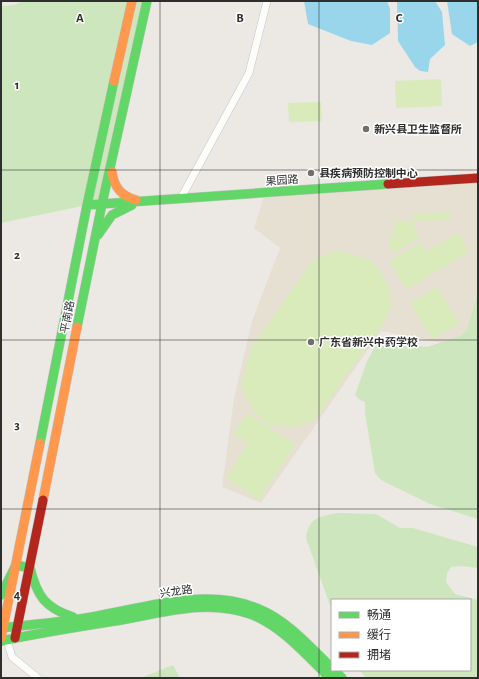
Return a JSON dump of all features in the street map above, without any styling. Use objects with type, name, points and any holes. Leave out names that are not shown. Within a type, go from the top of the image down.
[{"type":"main road","name":"平南路","points":[[132,1],[87,205],[16,565],[2,628],[6,639],[17,626],[30,568],[102,204],[147,1]]},
{"type":"main road","points":[[112,159],[112,181],[115,187],[122,194],[131,199],[143,201]]},
{"type":"main road","name":"果园路","points":[[87,205],[478,178]]},
{"type":"main road","points":[[94,243],[112,214],[143,201]]},
{"type":"main road","points":[[1,594],[16,565],[30,568],[35,586],[43,601],[61,614],[79,619]]},
{"type":"main road","name":"兴龙路","points":[[2,628],[79,619],[216,599],[237,602],[260,609],[296,634],[331,667]]},
{"type":"main road","name":"兴龙路","points":[[6,639],[181,610],[221,608],[250,614],[264,621],[285,636],[330,678]]},
{"type":"street","points":[[181,198],[249,73],[266,1]]},
{"type":"street","points":[[6,639],[12,657],[38,678]]},
{"type":"shaded area","name":"广东省新兴中药学校","points":[[478,178],[478,339],[446,344],[381,331],[261,503],[222,487],[234,398],[252,321],[280,248],[254,228],[265,193]]},
{"type":"green space","points":[[23,1],[147,1],[102,204],[87,205],[1,223],[1,6],[14,5]]},
{"type":"green space","points":[[441,79],[442,106],[396,108],[395,81]]},
{"type":"green space","points":[[321,102],[322,121],[289,122],[288,103]]},
{"type":"green space","points":[[449,212],[450,220],[414,221],[414,214]]},
{"type":"green space","points":[[412,221],[419,237],[395,253],[388,246],[396,222]]},
{"type":"green space","points":[[458,233],[469,252],[406,289],[389,261],[421,242],[426,251]]},
{"type":"green space","points":[[340,251],[369,260],[382,274],[390,291],[391,306],[383,324],[314,420],[295,427],[269,425],[253,411],[241,385],[251,348],[312,261],[323,255]]},
{"type":"green space","points":[[437,287],[459,323],[432,339],[410,303]]},
{"type":"green space","points":[[477,296],[478,519],[430,504],[381,480],[375,473],[365,413],[365,402],[360,400],[355,395],[367,361],[376,345],[386,341],[427,347],[460,336],[467,330]]},
{"type":"green space","points":[[247,413],[295,444],[259,500],[226,478],[248,443],[234,434]]},
{"type":"green space","points":[[337,513],[376,514],[400,528],[413,528],[478,547],[478,568],[462,566],[451,567],[447,573],[446,582],[455,594],[478,600],[478,678],[366,678],[360,671],[471,671],[471,599],[331,599],[331,608],[306,538],[307,531],[312,522],[320,517]]},
{"type":"green space","points":[[173,665],[180,678],[141,678]]},
{"type":"water","points":[[304,1],[387,1],[390,9],[390,33],[372,45],[351,41],[308,24]]},
{"type":"water","points":[[397,1],[435,1],[442,12],[445,45],[430,59],[428,72],[420,71],[415,67],[398,41]]},
{"type":"water","points":[[447,1],[478,1],[478,42],[470,46],[452,34]]},
{"type":"traffic: fast","points":[[77,327],[102,204],[147,1]]},
{"type":"traffic: fast","points":[[40,443],[87,205],[114,81]]},
{"type":"traffic: fast","points":[[87,205],[388,184]]},
{"type":"traffic: fast","points":[[98,235],[112,215],[132,205]]},
{"type":"traffic: fast","points":[[1,595],[16,565],[30,568],[39,593],[44,600],[55,609],[73,617]]},
{"type":"traffic: fast","points":[[1,628],[79,619],[169,602],[215,599],[238,602],[270,614],[289,627],[331,667]]},
{"type":"traffic: fast","points":[[1,641],[165,611],[200,607],[217,607],[233,609],[262,619],[283,633],[330,678]]},
{"type":"traffic: fast","points":[[335,671],[342,678]]},
{"type":"traffic: slow","points":[[114,81],[132,1]]},
{"type":"traffic: slow","points":[[112,172],[114,182],[119,190],[126,196],[136,200]]},
{"type":"traffic: slow","points":[[43,500],[77,327]]},
{"type":"traffic: slow","points":[[1,638],[40,443]]},
{"type":"traffic: jam","points":[[388,184],[478,178]]},
{"type":"traffic: jam","points":[[15,638],[43,500]]},
{"type":"place","name":"新兴县卫生监督所","points":[[366,129]]},
{"type":"place","name":"县疾病预防控制中心","points":[[311,173]]},
{"type":"place","name":"广东省新兴中药学校","points":[[311,342]]}]
